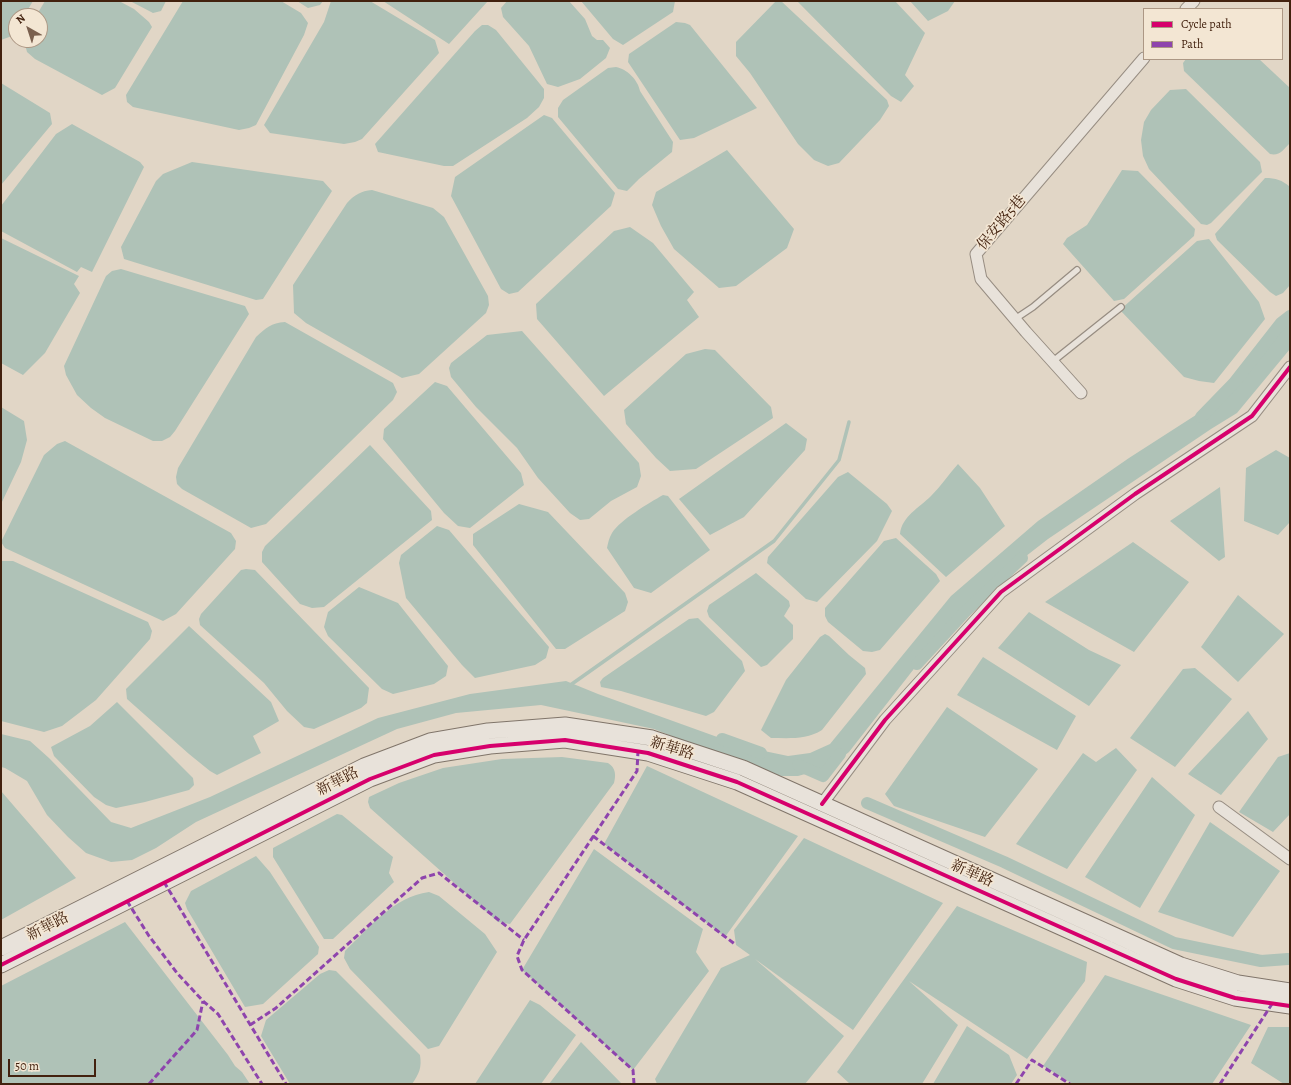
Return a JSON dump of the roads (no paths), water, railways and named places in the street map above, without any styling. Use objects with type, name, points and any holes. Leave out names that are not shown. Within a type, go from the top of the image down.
[{"type":"street","name":"保安路5巷","points":[[1081,393],[1052,362],[981,279],[976,254],[1143,59]]},
{"type":"street","points":[[822,804],[885,720],[1001,592],[1135,494],[1252,416],[1290,367]]},
{"type":"street","name":"新華路","points":[[1,948],[364,766],[430,741],[488,731],[565,725],[652,738],[743,768],[1182,966],[1238,983],[1289,988]]},
{"type":"street","name":"新華路","points":[[1,965],[370,779],[434,756],[490,746],[565,740],[648,753],[737,782],[1176,979],[1235,998],[1290,1006]]},
{"type":"street","points":[[1219,807],[1290,859]]},
{"type":"street","points":[[1272,1004],[1289,988]]},
{"type":"lane","points":[[1015,319],[1033,307],[1077,270]]},
{"type":"lane","points":[[1052,362],[1121,307]]},
{"type":"waterway","points":[[1201,417],[1234,383],[1281,323],[1290,316]]},
{"type":"waterway","points":[[569,686],[774,541],[839,460],[849,422]]},
{"type":"waterway","points":[[917,664],[965,612],[1022,558]]},
{"type":"waterway","points":[[722,739],[761,753]]},
{"type":"waterway","points":[[798,765],[823,776],[840,754]]},
{"type":"waterway","points":[[867,803],[1004,862],[1174,943],[1261,961],[1288,959]]}]
